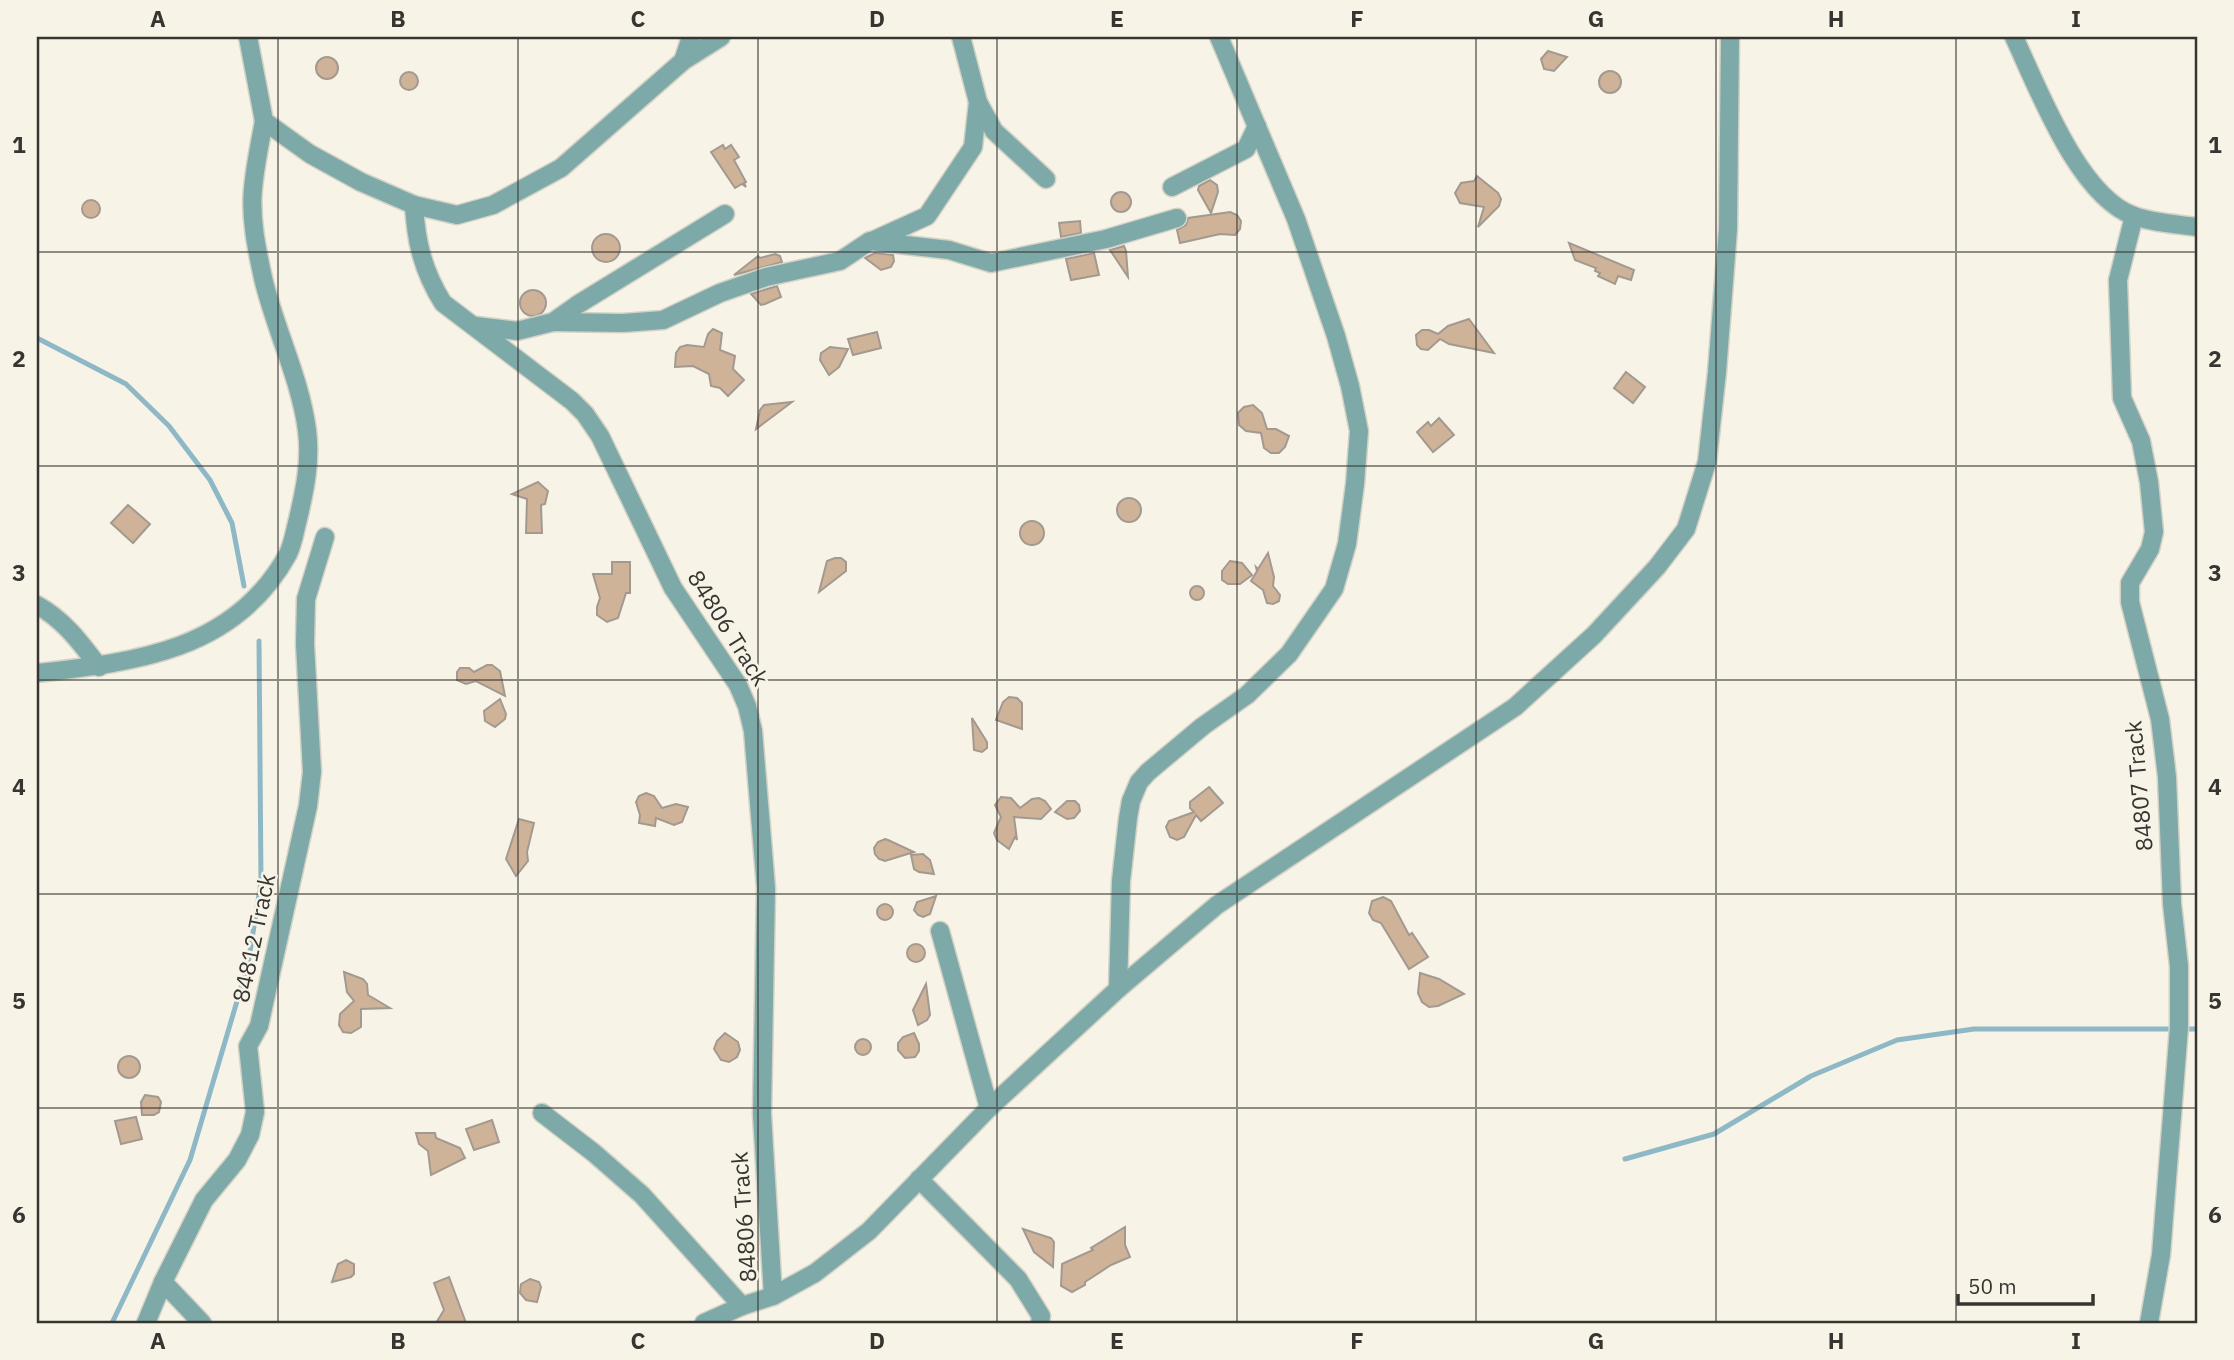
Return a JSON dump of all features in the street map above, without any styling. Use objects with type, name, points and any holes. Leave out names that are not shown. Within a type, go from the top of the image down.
[{"type":"street","points":[[37,673],[99,667],[160,653],[216,631],[258,596],[289,553],[310,460],[307,428],[264,280],[255,236],[253,191],[264,121],[248,37]]},
{"type":"street","points":[[683,61],[691,37]]},
{"type":"street","points":[[264,121],[310,154],[361,182],[414,205],[457,215],[493,205],[561,167],[683,61],[721,37]]},
{"type":"street","points":[[961,37],[978,102],[994,131],[1046,179]]},
{"type":"street","points":[[1118,989],[1123,868],[1131,801],[1139,782],[1203,726],[1247,695],[1289,654],[1334,589],[1347,544],[1359,431],[1336,337],[1296,219],[1219,37]]},
{"type":"street","points":[[704,1323],[773,1296],[815,1273],[869,1231],[989,1108],[1118,989],[1217,905],[1515,707],[1594,635],[1657,567],[1686,529],[1707,462],[1717,372],[1727,229],[1730,37]]},
{"type":"street","points":[[2014,37],[2076,163],[2109,203],[2134,216],[2197,228]]},
{"type":"street","points":[[469,323],[480,328],[517,331],[553,322],[622,323],[663,320],[720,293],[765,277],[840,261],[870,241],[927,216],[973,147],[978,102]]},
{"type":"street","points":[[1172,187],[1246,149],[1257,126]]},
{"type":"street","name":"84806 Track","points":[[414,205],[416,236],[430,282],[443,303],[572,401],[585,414],[610,456],[668,579],[738,685],[747,706],[759,776],[760,829],[766,888],[762,1114],[773,1296]]},
{"type":"street","points":[[553,322],[725,214]]},
{"type":"street","name":"84807 Track","points":[[2134,216],[2118,280],[2122,398],[2141,441],[2149,482],[2154,532],[2150,549],[2130,583],[2130,602],[2160,719],[2167,777],[2172,904],[2179,966],[2179,1027],[2161,1255],[2149,1323]]},
{"type":"street","points":[[870,241],[949,250],[991,262],[1095,242],[1177,218]]},
{"type":"street","name":"84812 Track","points":[[146,1323],[163,1282],[204,1200],[237,1160],[250,1135],[255,1112],[248,1046],[259,1026],[300,845],[310,783],[306,599],[325,537]]},
{"type":"street","points":[[37,605],[55,615],[75,635],[99,667]]},
{"type":"street","points":[[940,931],[989,1108]]},
{"type":"street","points":[[542,1113],[642,1195],[742,1306]]},
{"type":"street","points":[[919,1179],[1018,1279],[1041,1316],[1040,1323]]},
{"type":"street","points":[[163,1282],[202,1323]]},
{"type":"building","points":[[1548,51],[1567,57],[1554,71],[1544,69],[1541,59]]},
{"type":"building","points":[[327,57],[335,60],[338,68],[335,76],[327,79],[319,76],[316,68],[319,60]]},
{"type":"building","points":[[1610,71],[1618,74],[1621,82],[1618,90],[1610,93],[1602,90],[1599,82],[1602,74]]},
{"type":"building","points":[[409,72],[415,75],[418,81],[415,87],[409,90],[403,87],[400,81],[403,75]]},
{"type":"building","points":[[723,145],[725,149],[731,145],[739,157],[734,160],[746,187],[742,184],[735,188],[711,152]]},
{"type":"building","points":[[1477,176],[1498,193],[1501,199],[1499,206],[1478,227],[1484,207],[1460,203],[1455,193],[1461,183],[1474,181]]},
{"type":"building","points":[[1210,180],[1217,185],[1218,192],[1211,213],[1198,190],[1199,186]]},
{"type":"building","points":[[1117,192],[1125,192],[1131,202],[1125,212],[1117,212],[1111,206],[1111,198]]},
{"type":"building","points":[[91,200],[97,203],[100,209],[97,215],[91,218],[85,215],[82,209],[85,203]]},
{"type":"building","points":[[1230,212],[1237,215],[1241,221],[1240,229],[1235,235],[1220,234],[1180,243],[1177,230],[1186,225],[1188,218]]},
{"type":"building","points":[[1080,221],[1081,233],[1061,237],[1059,223]]},
{"type":"building","points":[[606,234],[616,238],[620,248],[616,258],[606,262],[596,258],[592,248],[596,238]]},
{"type":"building","points":[[1569,243],[1634,270],[1631,280],[1618,276],[1615,284],[1598,276],[1600,273],[1595,271],[1596,268],[1575,260]]},
{"type":"building","points":[[1124,246],[1126,251],[1128,277],[1110,250]]},
{"type":"building","points":[[875,253],[893,255],[891,267],[881,270],[865,258]]},
{"type":"building","points":[[1094,253],[1099,275],[1071,280],[1066,259]]},
{"type":"building","points":[[775,254],[780,256],[782,262],[734,275],[758,256],[760,258]]},
{"type":"building","points":[[777,286],[781,297],[765,304],[761,305],[751,294]]},
{"type":"building","points":[[533,290],[542,294],[546,303],[542,312],[533,316],[524,312],[520,303],[524,294]]},
{"type":"building","points":[[1469,319],[1494,353],[1449,344],[1440,339],[1428,350],[1417,345],[1416,335],[1422,330],[1438,334],[1448,326]]},
{"type":"building","points":[[713,329],[722,333],[720,350],[735,356],[733,369],[744,380],[728,396],[720,388],[711,386],[709,374],[693,366],[675,367],[676,353],[680,347],[704,347],[708,334]]},
{"type":"building","points":[[877,332],[881,348],[853,355],[848,339]]},
{"type":"building","points":[[830,347],[848,349],[839,367],[829,375],[820,360],[821,353]]},
{"type":"building","points":[[1626,372],[1645,387],[1633,403],[1614,388]]},
{"type":"building","points":[[792,402],[756,429],[760,410],[764,405]]},
{"type":"building","points":[[1253,405],[1262,413],[1267,429],[1276,429],[1289,436],[1285,447],[1279,453],[1271,453],[1264,448],[1261,433],[1246,431],[1239,425],[1238,413],[1244,407]]},
{"type":"building","points":[[1439,418],[1454,435],[1433,452],[1417,432],[1428,422],[1431,426]]},
{"type":"building","points":[[538,482],[548,491],[545,504],[541,505],[542,533],[526,533],[527,499],[512,494]]},
{"type":"building","points":[[1129,498],[1138,501],[1141,510],[1138,519],[1129,522],[1120,519],[1117,510],[1120,501]]},
{"type":"building","points":[[128,505],[150,524],[133,543],[111,523]]},
{"type":"building","points":[[1032,521],[1041,524],[1044,533],[1041,542],[1032,545],[1023,542],[1020,533],[1023,524]]},
{"type":"building","points":[[1268,553],[1274,577],[1273,586],[1280,595],[1279,601],[1273,604],[1267,603],[1263,590],[1251,581],[1257,571],[1256,567],[1258,569]]},
{"type":"building","points":[[835,558],[846,562],[846,571],[819,592],[827,561]]},
{"type":"building","points":[[1230,561],[1242,563],[1252,575],[1240,584],[1228,584],[1222,580],[1222,571]]},
{"type":"building","points":[[612,562],[630,562],[630,593],[626,593],[618,618],[607,622],[597,615],[600,598],[593,574],[612,574]]},
{"type":"building","points":[[1194,586],[1200,586],[1204,593],[1200,600],[1194,600],[1190,596],[1190,590]]},
{"type":"building","points":[[487,665],[500,671],[505,696],[476,681],[466,684],[457,680],[460,668],[469,668],[474,672]]},
{"type":"building","points":[[1009,697],[1017,698],[1022,703],[1022,729],[996,720],[1003,702]]},
{"type":"building","points":[[500,699],[506,714],[505,719],[495,727],[485,721],[484,711]]},
{"type":"building","points":[[972,718],[987,742],[987,748],[982,752],[974,750]]},
{"type":"building","points":[[1209,787],[1223,803],[1201,821],[1196,815],[1184,837],[1177,840],[1170,837],[1166,827],[1169,821],[1194,812],[1190,808],[1190,802]]},
{"type":"building","points":[[646,793],[654,796],[662,808],[676,804],[688,807],[682,822],[674,825],[656,818],[655,826],[639,823],[640,815],[636,802],[639,796]]},
{"type":"building","points":[[1001,797],[1011,798],[1020,808],[1032,799],[1039,798],[1051,809],[1041,819],[1014,817],[1017,840],[1015,837],[1009,849],[997,840],[994,833],[1001,817],[995,805]]},
{"type":"building","points":[[1067,801],[1075,801],[1079,805],[1080,811],[1074,818],[1067,819],[1055,812]]},
{"type":"building","points":[[519,819],[534,823],[527,852],[528,861],[516,876],[506,859]]},
{"type":"building","points":[[885,839],[914,852],[885,861],[879,859],[874,848],[878,842]]},
{"type":"building","points":[[923,854],[930,860],[934,874],[914,869],[911,855]]},
{"type":"building","points":[[936,896],[930,914],[923,917],[918,915],[914,910],[917,902]]},
{"type":"building","points":[[1383,897],[1391,901],[1409,935],[1412,933],[1428,957],[1409,969],[1381,923],[1373,920],[1369,913],[1372,901]]},
{"type":"building","points":[[885,904],[893,912],[885,920],[877,912]]},
{"type":"building","points":[[912,944],[920,944],[925,953],[923,960],[912,962],[907,957],[907,949]]},
{"type":"building","points":[[344,972],[363,979],[367,984],[368,995],[390,1008],[361,1009],[361,1027],[351,1033],[343,1032],[339,1025],[340,1014],[354,1001],[347,992]]},
{"type":"building","points":[[1420,973],[1439,979],[1464,994],[1438,1006],[1429,1007],[1422,1002],[1418,993]]},
{"type":"building","points":[[926,984],[930,1015],[918,1025],[913,1010]]},
{"type":"building","points":[[725,1033],[738,1042],[740,1050],[737,1057],[729,1062],[721,1060],[714,1049]]},
{"type":"building","points":[[914,1033],[919,1051],[915,1057],[905,1058],[898,1050],[898,1043],[903,1037]]},
{"type":"building","points":[[863,1039],[869,1041],[869,1053],[863,1055],[857,1053],[855,1047],[857,1041]]},
{"type":"building","points":[[129,1056],[137,1059],[140,1067],[137,1075],[129,1078],[121,1075],[118,1067],[121,1059]]},
{"type":"building","points":[[145,1095],[158,1097],[161,1102],[159,1112],[142,1115],[141,1102]]},
{"type":"building","points":[[136,1117],[142,1139],[121,1144],[115,1121]]},
{"type":"building","points":[[492,1120],[499,1142],[474,1150],[466,1129]]},
{"type":"building","points":[[416,1133],[435,1133],[436,1138],[460,1148],[465,1158],[431,1175],[428,1151],[419,1144]]},
{"type":"building","points":[[1125,1227],[1125,1245],[1130,1257],[1111,1265],[1072,1292],[1061,1286],[1062,1264],[1093,1250],[1091,1248]]},
{"type":"building","points":[[1023,1229],[1051,1238],[1054,1242],[1053,1267],[1034,1252]]},
{"type":"building","points":[[346,1260],[354,1264],[354,1274],[332,1282],[338,1264]]},
{"type":"building","points":[[449,1277],[466,1323],[436,1323],[444,1310],[434,1283]]},
{"type":"building","points":[[530,1279],[539,1282],[541,1287],[537,1302],[526,1300],[520,1293],[521,1284]]},
{"type":"waterway","points":[[37,338],[126,384],[169,426],[210,480],[232,523],[244,586]]},
{"type":"waterway","points":[[112,1323],[190,1160],[248,964],[261,882],[259,641]]},
{"type":"waterway","points":[[1625,1159],[1714,1134],[1811,1076],[1897,1040],[1974,1029],[2197,1029]]}]
